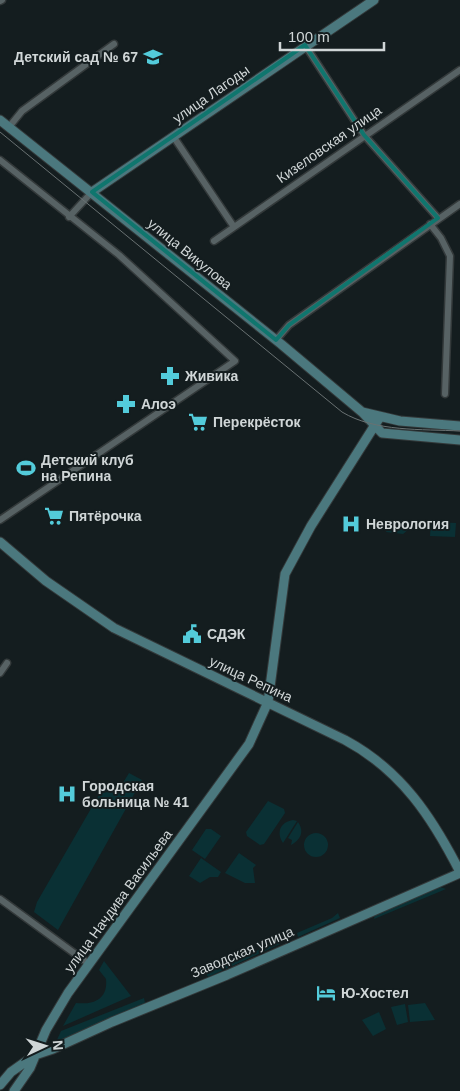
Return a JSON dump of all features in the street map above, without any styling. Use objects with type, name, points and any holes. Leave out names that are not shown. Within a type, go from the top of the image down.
[{"type":"street","name":"улица Лагоды","points":[[69,217],[92,192],[305,45],[374,0]]},
{"type":"street","points":[[9,127],[21,113],[114,44]]},
{"type":"street","points":[[305,45],[364,134],[438,218]]},
{"type":"street","name":"Кизеловская улица","points":[[214,241],[364,134],[460,70]]},
{"type":"street","name":"улица Викулова","points":[[0,120],[276,340],[362,412],[382,433],[460,440]]},
{"type":"street","points":[[173,136],[234,227]]},
{"type":"street","points":[[0,160],[151,282],[235,361],[0,520]]},
{"type":"street","points":[[276,340],[289,326],[460,204]]},
{"type":"street","points":[[430,224],[441,238],[450,256],[445,394]]},
{"type":"street","name":"улица Викулова","points":[[362,412],[400,421],[460,426]]},
{"type":"street","name":"улица Начдива Васильева","points":[[14,1091],[30,1068],[46,1030],[68,993],[244,751],[268,702],[285,574],[311,526],[380,417]]},
{"type":"street","name":"улица Репина","points":[[0,542],[46,581],[114,628],[359,747],[406,786],[430,819],[460,872]]},
{"type":"street","points":[[0,673],[7,663]]},
{"type":"street","name":"Заводская улица","points":[[35,1055],[53,1050],[112,1022],[227,975],[460,872]]},
{"type":"street","points":[[0,899],[89,964]]},
{"type":"street","points":[[0,1085],[11,1072],[35,1055]]},
{"type":"highlighted area","points":[[305,45],[364,135],[438,218],[289,325],[276,340],[92,192]]},
{"type":"shaded area","points":[[390,522],[399,522],[409,529],[403,534],[386,532]]},
{"type":"shaded area","points":[[431,522],[456,523],[455,537],[430,536]]},
{"type":"shaded area","points":[[129,773],[142,780],[58,930],[34,912],[37,902],[100,793],[118,791]]},
{"type":"shaded area","points":[[268,801],[284,809],[285,813],[264,844],[260,845],[247,836],[246,832]]},
{"type":"shaded area","points":[[293,820],[297,821],[283,843],[280,835],[281,828],[285,823]]},
{"type":"shaded area","points":[[298,822],[301,832],[297,841],[291,845],[292,840],[288,838]]},
{"type":"shaded area","points":[[206,829],[211,829],[221,836],[205,859],[192,850]]},
{"type":"shaded area","points":[[316,833],[321,834],[327,840],[327,850],[321,856],[316,857],[311,856],[305,850],[304,845],[305,840],[311,834]]},
{"type":"shaded area","points":[[239,853],[256,865],[253,868],[255,883],[245,883],[225,873]]},
{"type":"shaded area","points":[[201,858],[221,872],[218,877],[210,877],[200,883],[189,876]]},
{"type":"shaded area","points":[[440,887],[446,889],[374,919],[375,914]]},
{"type":"shaded area","points":[[338,913],[340,918],[298,937],[297,933],[332,918]]},
{"type":"shaded area","points":[[279,941],[280,944],[208,977],[206,973]]},
{"type":"shaded area","points":[[104,961],[131,996],[63,1026],[76,1003],[94,1002],[102,996],[105,991],[106,979],[99,970]]},
{"type":"shaded area","points":[[144,998],[145,1003],[56,1042],[61,1031]]},
{"type":"shaded area","points":[[425,1003],[435,1020],[410,1022],[408,1005]]},
{"type":"shaded area","points":[[405,1004],[408,1022],[397,1025],[391,1007]]},
{"type":"shaded area","points":[[379,1012],[386,1029],[373,1036],[362,1020]]},
{"type":"tram line","points":[[0,132],[342,412],[369,423],[384,426],[460,431]]},
{"type":"place","name":"Детский сад № 67","points":[[153,57]]},
{"type":"place","name":"Живика","points":[[170,376]]},
{"type":"place","name":"Алоэ","points":[[126,404]]},
{"type":"place","name":"Перекрёсток","points":[[198,422]]},
{"type":"place","name":"Детский клуб на Репина","points":[[26,468]]},
{"type":"place","name":"Пятёрочка","points":[[54,516]]},
{"type":"place","name":"Неврология","points":[[351,524]]},
{"type":"place","name":"СДЭК","points":[[192,634]]},
{"type":"place","name":"Городская больница № 41","points":[[67,794]]},
{"type":"place","name":"Ю-Хостел","points":[[326,993]]}]
